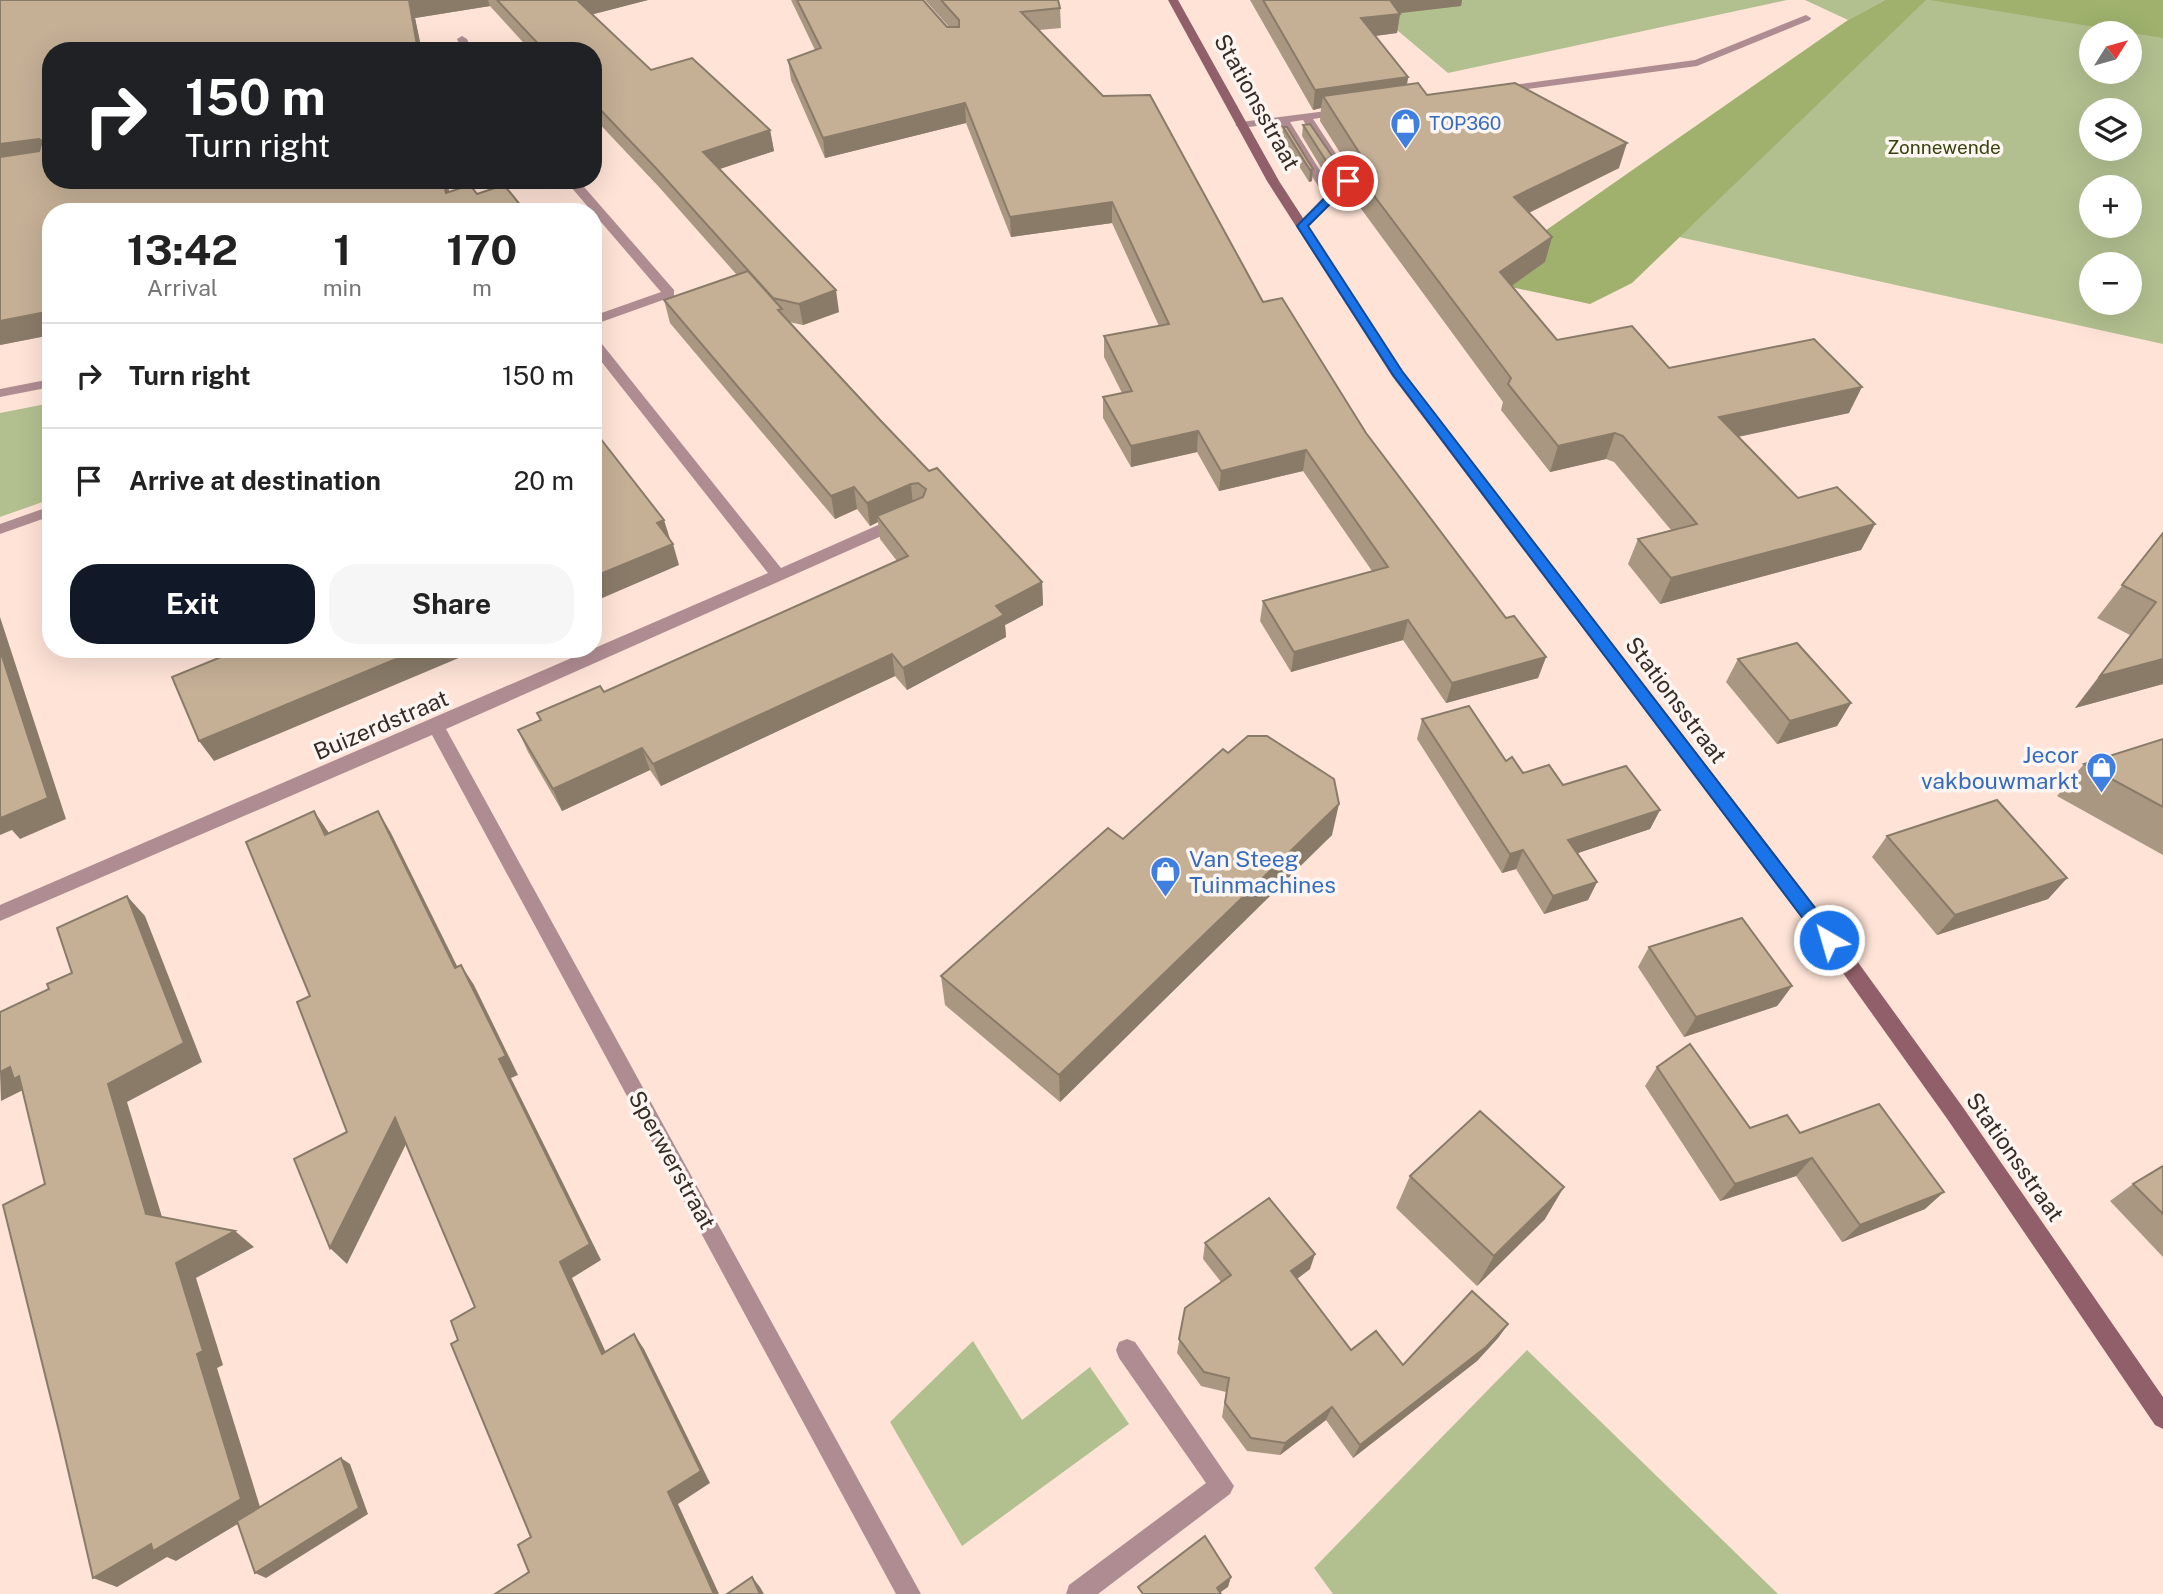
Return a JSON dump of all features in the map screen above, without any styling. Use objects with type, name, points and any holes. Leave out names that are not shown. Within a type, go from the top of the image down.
[{"type":"street","name":"Stationsstraat","points":[[1173,0],[1241,125],[1302,226],[1397,373],[1861,982],[1955,1113],[2163,1417]]},
{"type":"street","points":[[1484,92],[1697,63],[1807,18]]},
{"type":"street","points":[[1241,125],[1359,109]]},
{"type":"street","points":[[1302,226],[1348,181],[1306,117]]},
{"type":"street","points":[[1283,120],[1331,198]]},
{"type":"street","points":[[579,189],[591,203]]},
{"type":"street","points":[[602,216],[669,293],[602,317]]},
{"type":"street","points":[[602,353],[778,575]]},
{"type":"street","points":[[0,393],[42,385]]},
{"type":"street","name":"Buizerdstraat","points":[[602,653],[919,513]]},
{"type":"street","points":[[0,529],[42,514]]},
{"type":"street","name":"Buizerdstraat","points":[[0,913],[590,658]]},
{"type":"street","name":"Sperwerstraat","points":[[436,726],[909,1594]]},
{"type":"street","points":[[1078,1594],[1222,1486],[1126,1350]]},
{"type":"green space","points":[[1439,0],[1787,0],[1448,73],[1378,14]]},
{"type":"green space","points":[[1805,0],[1885,0],[1848,20]]},
{"type":"green space","points":[[1885,0],[1926,0],[1632,283],[1590,304],[1506,286],[1532,240],[1848,20]]},
{"type":"green space","name":"Zonnewende","points":[[1895,0],[2163,0],[2163,344],[1593,218]]},
{"type":"green space","points":[[1930,0],[2163,0],[2163,38],[2142,35],[2142,21],[2079,21],[2079,24]]},
{"type":"green space","points":[[42,405],[42,502],[0,517],[0,413]]},
{"type":"green space","points":[[973,1341],[1022,1420],[1090,1367],[1129,1424],[962,1546],[890,1422]]},
{"type":"green space","points":[[1527,1350],[1778,1594],[1333,1594],[1314,1568]]},
{"type":"building","points":[[0,0],[409,0],[416,42],[42,42],[42,141],[39,139],[0,144]]},
{"type":"building","points":[[497,0],[577,0],[651,70],[692,58],[770,130],[703,152],[836,290],[799,304],[773,298],[602,111],[602,42],[537,42]]},
{"type":"building","points":[[797,0],[923,0],[947,27],[959,27],[959,20],[941,0],[1058,0],[1060,8],[1021,12],[1103,96],[1150,95],[1263,302],[1282,298],[1366,433],[1506,618],[1514,616],[1546,657],[1452,683],[1408,620],[1294,652],[1263,601],[1388,567],[1306,450],[1221,471],[1198,431],[1131,446],[1103,397],[1132,391],[1104,336],[1169,324],[1112,202],[1010,217],[965,103],[823,138],[788,60],[821,48]]},
{"type":"building","points":[[1263,0],[1390,0],[1400,14],[1361,18],[1408,77],[1315,90]]},
{"type":"building","points":[[1418,83],[1427,95],[1515,83],[1627,143],[1514,197],[1552,237],[1500,272],[1557,340],[1632,326],[1669,368],[1814,339],[1862,387],[1719,417],[1798,498],[1837,487],[1875,524],[1671,578],[1638,539],[1697,524],[1623,436],[1615,433],[1558,446],[1508,384],[1511,378],[1351,165],[1360,154],[1323,96]]},
{"type":"building","points":[[1310,124],[1339,166],[1330,167],[1303,125]]},
{"type":"building","points":[[1283,127],[1287,127],[1313,169],[1310,170]]},
{"type":"building","points":[[42,141],[42,189],[445,189],[446,193],[458,189],[473,189],[477,194],[492,189],[507,189],[519,203],[42,203],[42,313],[0,321],[0,157],[39,151]]},
{"type":"building","points":[[748,271],[782,309],[778,310],[880,420],[929,471],[937,468],[1042,582],[996,606],[1004,615],[903,668],[892,654],[653,764],[642,748],[553,789],[518,730],[541,720],[537,713],[600,686],[604,692],[908,556],[877,516],[923,497],[926,489],[918,483],[911,484],[867,503],[854,487],[831,496],[664,300]]},
{"type":"building","points":[[602,441],[664,520],[657,523],[673,544],[602,573]]},
{"type":"building","points":[[2163,533],[2163,659],[2100,676],[2156,602],[2122,585]]},
{"type":"building","points":[[1797,643],[1851,703],[1790,721],[1738,659]]},
{"type":"building","points":[[0,650],[48,798],[1,818],[0,815]]},
{"type":"building","points":[[219,658],[398,658],[199,741],[172,677]]},
{"type":"building","points":[[1469,706],[1506,761],[1512,757],[1523,773],[1549,765],[1563,785],[1626,766],[1660,810],[1568,840],[1597,882],[1553,896],[1523,850],[1510,854],[1422,719]]},
{"type":"building","points":[[1248,736],[1267,736],[1334,779],[1339,804],[1059,1075],[941,976],[1108,828],[1123,839],[1223,749],[1228,753]]},
{"type":"building","points":[[2163,739],[2163,807],[2084,764]]},
{"type":"building","points":[[1997,800],[2067,878],[1955,915],[1887,836]]},
{"type":"building","points":[[314,811],[325,835],[378,811],[455,968],[461,965],[506,1056],[499,1059],[590,1244],[560,1262],[602,1354],[634,1334],[701,1471],[668,1492],[714,1594],[495,1594],[529,1572],[518,1545],[531,1537],[451,1344],[458,1340],[451,1321],[475,1307],[395,1118],[330,1248],[294,1159],[347,1132],[297,1002],[310,996],[246,842]]},
{"type":"building","points":[[127,896],[184,1043],[108,1084],[146,1214],[235,1231],[176,1263],[203,1351],[197,1354],[241,1499],[153,1551],[151,1544],[93,1578],[3,1205],[45,1184],[19,1076],[14,1079],[10,1067],[0,1072],[0,1012],[49,989],[47,984],[72,973],[57,928]]},
{"type":"building","points":[[1742,918],[1792,986],[1696,1017],[1649,947]]},
{"type":"building","points":[[1690,1044],[1750,1128],[1787,1115],[1800,1133],[1879,1104],[1944,1192],[1860,1225],[1812,1158],[1735,1184],[1657,1067]]},
{"type":"building","points":[[1480,1111],[1564,1187],[1494,1256],[1410,1176]]},
{"type":"building","points":[[2163,1166],[2163,1214],[2133,1184]]},
{"type":"building","points":[[1269,1198],[1315,1254],[1291,1271],[1351,1350],[1376,1331],[1403,1365],[1472,1291],[1508,1324],[1486,1347],[1360,1445],[1332,1407],[1285,1443],[1251,1438],[1225,1403],[1229,1378],[1204,1372],[1179,1339],[1185,1308],[1231,1275],[1205,1243]]},
{"type":"building","points":[[341,1458],[359,1508],[255,1573],[237,1521]]},
{"type":"building","points":[[1205,1536],[1231,1577],[1217,1588],[1221,1594],[1143,1594],[1138,1587]]},
{"type":"building","points":[[752,1577],[760,1594],[727,1594]]},
{"type":"place","name":"TOP360","points":[[1406,150]]},
{"type":"place","name":"Jecor vakbouwmarkt","points":[[2102,795]]},
{"type":"place","name":"Van Steeg Tuinmachines","points":[[1166,899]]},
{"type":"route","points":[[1348,181],[1302,226],[1397,373],[1829,940]]}]
